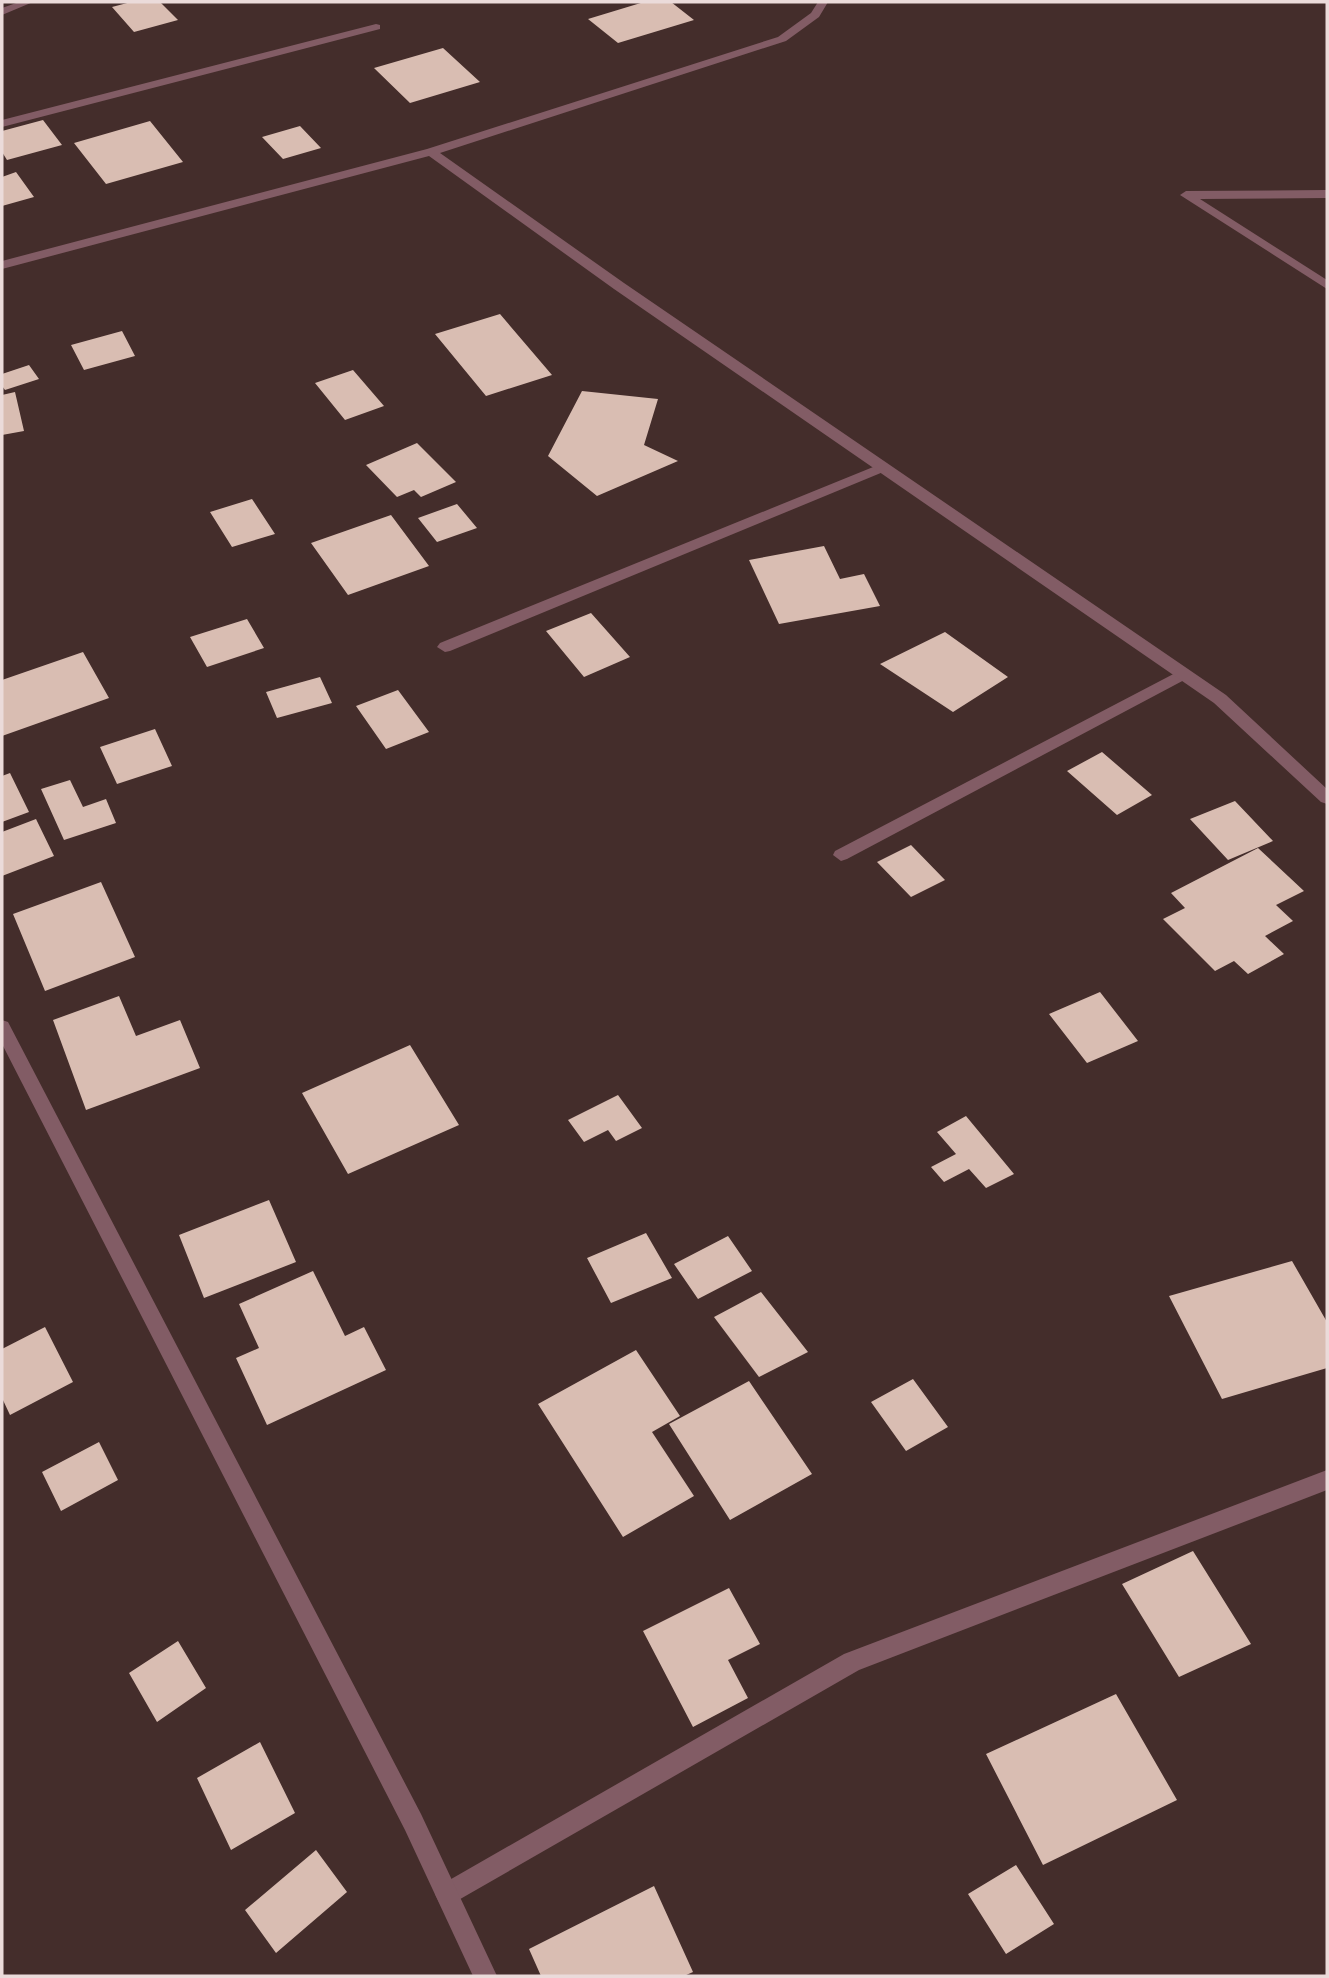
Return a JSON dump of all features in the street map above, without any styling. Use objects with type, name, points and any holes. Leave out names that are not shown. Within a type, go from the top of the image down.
[{"type":"street","points":[[2,12],[27,2]]},
{"type":"street","points":[[2,265],[431,152],[782,39],[815,15],[823,2]]},
{"type":"street","points":[[2,124],[376,27]]},
{"type":"street","points":[[431,152],[619,286],[1220,699],[1327,799]]},
{"type":"street","points":[[1327,194],[1186,195],[1327,285]]},
{"type":"street","points":[[445,647],[883,467]]},
{"type":"street","points":[[841,855],[1183,674]]},
{"type":"street","points":[[2,1027],[413,1822],[485,1976]]},
{"type":"street","points":[[447,1894],[852,1662],[1327,1480]]},
{"type":"building","points":[[131,2],[160,2],[178,20],[134,32],[112,7]]},
{"type":"building","points":[[644,2],[671,2],[694,20],[618,43],[588,19]]},
{"type":"building","points":[[443,48],[480,82],[410,103],[374,68]]},
{"type":"building","points":[[43,120],[62,145],[7,160],[2,152],[2,131]]},
{"type":"building","points":[[150,121],[183,162],[106,184],[74,143]]},
{"type":"building","points":[[300,126],[321,148],[283,159],[262,137]]},
{"type":"building","points":[[16,172],[34,197],[2,206],[2,177]]},
{"type":"building","points":[[500,314],[552,375],[486,396],[435,334]]},
{"type":"building","points":[[122,331],[135,356],[84,370],[71,345]]},
{"type":"building","points":[[29,365],[39,379],[5,390],[2,386],[2,374]]},
{"type":"building","points":[[353,370],[384,406],[345,420],[315,383]]},
{"type":"building","points":[[582,391],[658,399],[644,445],[678,461],[597,496],[548,456]]},
{"type":"building","points":[[15,392],[24,431],[2,435],[2,395]]},
{"type":"building","points":[[417,443],[456,482],[421,497],[414,490],[397,497],[366,465]]},
{"type":"building","points":[[252,499],[275,534],[232,547],[210,512]]},
{"type":"building","points":[[457,504],[477,528],[437,542],[418,518]]},
{"type":"building","points":[[391,515],[429,566],[348,595],[311,543]]},
{"type":"building","points":[[824,546],[840,579],[864,574],[880,606],[779,624],[749,560]]},
{"type":"building","points":[[591,613],[630,657],[584,677],[546,631]]},
{"type":"building","points":[[247,619],[264,648],[207,667],[190,637]]},
{"type":"building","points":[[945,632],[1008,677],[953,712],[880,664]]},
{"type":"building","points":[[83,652],[109,698],[2,736],[2,680]]},
{"type":"building","points":[[320,677],[332,703],[277,718],[266,692]]},
{"type":"building","points":[[398,690],[429,732],[386,749],[356,706]]},
{"type":"building","points":[[155,729],[172,766],[117,784],[100,747]]},
{"type":"building","points":[[1102,752],[1152,795],[1117,815],[1067,771]]},
{"type":"building","points":[[10,773],[29,812],[2,822],[2,776]]},
{"type":"building","points":[[70,780],[83,807],[106,799],[116,823],[64,840],[41,789]]},
{"type":"building","points":[[1235,801],[1273,841],[1228,860],[1190,819]]},
{"type":"building","points":[[36,819],[54,856],[2,876],[2,832]]},
{"type":"building","points":[[911,845],[945,880],[911,897],[877,862]]},
{"type":"building","points":[[1258,848],[1304,891],[1276,905],[1293,921],[1265,936],[1284,954],[1248,974],[1234,961],[1215,971],[1163,919],[1185,908],[1171,893]]},
{"type":"building","points":[[101,882],[135,957],[45,991],[13,914]]},
{"type":"building","points":[[1100,992],[1138,1041],[1087,1063],[1049,1014]]},
{"type":"building","points":[[119,996],[136,1036],[180,1020],[200,1068],[86,1110],[53,1020]]},
{"type":"building","points":[[410,1045],[459,1125],[348,1174],[302,1093]]},
{"type":"building","points":[[618,1095],[642,1128],[616,1141],[608,1130],[584,1142],[568,1120]]},
{"type":"building","points":[[966,1116],[1014,1174],[986,1188],[969,1169],[944,1182],[931,1167],[956,1154],[937,1132]]},
{"type":"building","points":[[269,1200],[296,1262],[204,1298],[179,1235]]},
{"type":"building","points":[[646,1233],[672,1278],[611,1303],[587,1258]]},
{"type":"building","points":[[728,1236],[752,1271],[698,1299],[674,1264]]},
{"type":"building","points":[[1292,1261],[1327,1322],[1327,1368],[1222,1399],[1169,1296]]},
{"type":"building","points":[[313,1271],[345,1336],[364,1327],[386,1370],[267,1425],[236,1358],[259,1348],[239,1304]]},
{"type":"building","points":[[761,1292],[808,1352],[759,1377],[714,1317]]},
{"type":"building","points":[[45,1327],[73,1382],[10,1415],[2,1398],[2,1349]]},
{"type":"building","points":[[636,1350],[680,1416],[652,1432],[694,1496],[623,1537],[538,1404]]},
{"type":"building","points":[[913,1379],[948,1427],[906,1451],[871,1402]]},
{"type":"building","points":[[749,1381],[812,1474],[730,1520],[669,1424]]},
{"type":"building","points":[[99,1442],[118,1480],[61,1511],[42,1472]]},
{"type":"building","points":[[1193,1551],[1251,1644],[1179,1677],[1122,1584]]},
{"type":"building","points":[[729,1588],[760,1644],[728,1660],[748,1698],[693,1727],[643,1631]]},
{"type":"building","points":[[178,1641],[206,1688],[157,1722],[129,1673]]},
{"type":"building","points":[[1116,1694],[1177,1800],[1043,1865],[986,1754]]},
{"type":"building","points":[[260,1742],[295,1813],[231,1850],[197,1778]]},
{"type":"building","points":[[316,1850],[347,1892],[276,1953],[245,1910]]},
{"type":"building","points":[[1016,1865],[1054,1924],[1006,1954],[968,1894]]},
{"type":"building","points":[[654,1886],[693,1972],[684,1976],[541,1976],[529,1949]]}]
